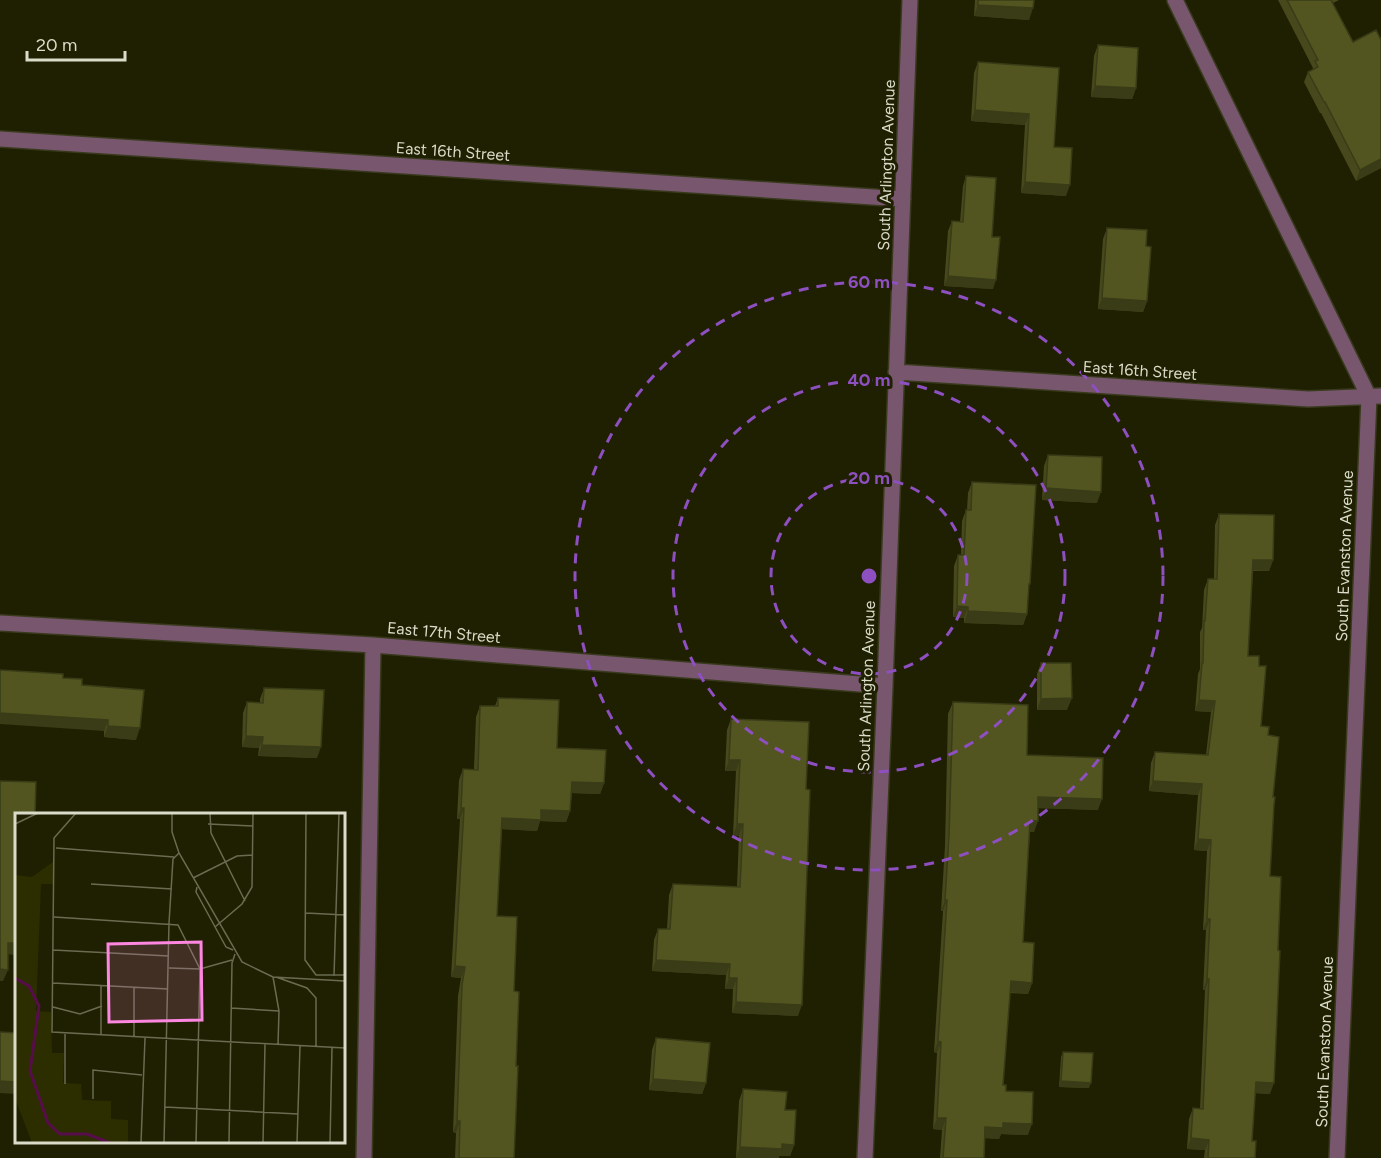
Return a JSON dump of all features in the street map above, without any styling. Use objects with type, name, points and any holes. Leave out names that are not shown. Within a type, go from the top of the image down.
[{"type":"street","name":"South Arlington Avenue","points":[[865,1158],[910,0]]},
{"type":"street","name":"South Evanston Avenue","points":[[1175,0],[1375,396],[1337,1158]]},
{"type":"street","name":"East 16th Street","points":[[0,139],[903,199]]},
{"type":"street","name":"East 16th Street","points":[[896,372],[1308,399],[1375,396]]},
{"type":"street","name":"East 17th Street","points":[[0,623],[374,645],[885,686]]},
{"type":"street","points":[[364,1158],[374,645]]},
{"type":"building","points":[[978,0],[1034,0],[1033,8],[978,5]]},
{"type":"building","points":[[1287,0],[1331,0],[1353,42],[1376,30],[1381,40],[1381,159],[1360,170],[1308,72],[1318,67],[1315,61],[1318,60]]},
{"type":"building","points":[[1098,45],[1138,48],[1136,88],[1095,86]]},
{"type":"building","points":[[978,62],[1059,68],[1054,147],[1072,148],[1070,185],[1025,182],[1029,114],[975,110]]},
{"type":"building","points":[[966,176],[996,178],[992,237],[1000,237],[996,280],[948,276],[952,221],[963,222]]},
{"type":"building","points":[[1107,228],[1147,230],[1146,246],[1151,247],[1147,301],[1102,298]]},
{"type":"building","points":[[1048,455],[1102,457],[1101,492],[1046,488]]},
{"type":"building","points":[[972,482],[1036,485],[1027,614],[968,611],[968,607],[957,606],[958,555],[964,555],[966,510],[971,510]]},
{"type":"building","points":[[1219,514],[1274,515],[1273,560],[1253,560],[1248,656],[1259,656],[1259,666],[1266,666],[1261,726],[1269,727],[1268,735],[1279,737],[1273,797],[1275,797],[1270,876],[1281,877],[1274,1083],[1256,1082],[1252,1141],[1256,1141],[1255,1158],[1208,1158],[1209,1140],[1191,1138],[1193,1108],[1203,1109],[1209,979],[1207,979],[1210,919],[1207,919],[1211,840],[1198,839],[1202,784],[1153,781],[1155,752],[1208,755],[1215,701],[1199,700],[1208,579],[1217,579]]},
{"type":"building","points":[[1041,663],[1071,663],[1072,698],[1041,699]]},
{"type":"building","points":[[0,670],[63,674],[63,678],[82,679],[82,685],[144,690],[140,728],[108,726],[108,720],[0,713]]},
{"type":"building","points":[[264,688],[324,690],[321,747],[262,745],[263,737],[246,736],[247,702],[263,703]]},
{"type":"building","points":[[498,698],[559,700],[557,748],[606,750],[604,783],[572,782],[570,811],[541,810],[541,820],[502,818],[497,916],[517,917],[514,991],[519,992],[514,1158],[459,1158],[460,1121],[457,1121],[462,985],[465,967],[455,966],[464,808],[461,808],[463,769],[478,770],[480,706],[498,706]]},
{"type":"building","points":[[953,702],[1028,705],[1027,755],[1103,758],[1102,799],[1038,797],[1038,821],[1030,821],[1023,942],[1034,943],[1032,983],[1011,981],[1003,1085],[1006,1085],[1006,1091],[1033,1092],[1032,1124],[1003,1123],[1003,1128],[985,1127],[984,1158],[943,1158],[946,1118],[937,1118],[941,1042],[938,1041],[947,900],[945,900]]},
{"type":"building","points":[[731,719],[809,722],[806,789],[810,790],[802,1005],[736,1002],[737,978],[729,978],[730,964],[656,960],[658,929],[670,929],[673,884],[740,887],[743,824],[737,824],[740,760],[729,760]]},
{"type":"building","points":[[0,781],[36,782],[35,813],[15,813],[15,943],[8,943],[8,970],[0,969]]},
{"type":"building","points":[[0,1032],[15,1033],[15,1082],[0,1081]]},
{"type":"building","points":[[656,1038],[710,1043],[706,1083],[653,1079]]},
{"type":"building","points":[[1063,1052],[1093,1053],[1091,1083],[1061,1081]]},
{"type":"building","points":[[743,1089],[787,1092],[785,1110],[796,1110],[794,1145],[782,1144],[782,1149],[740,1147]]}]
